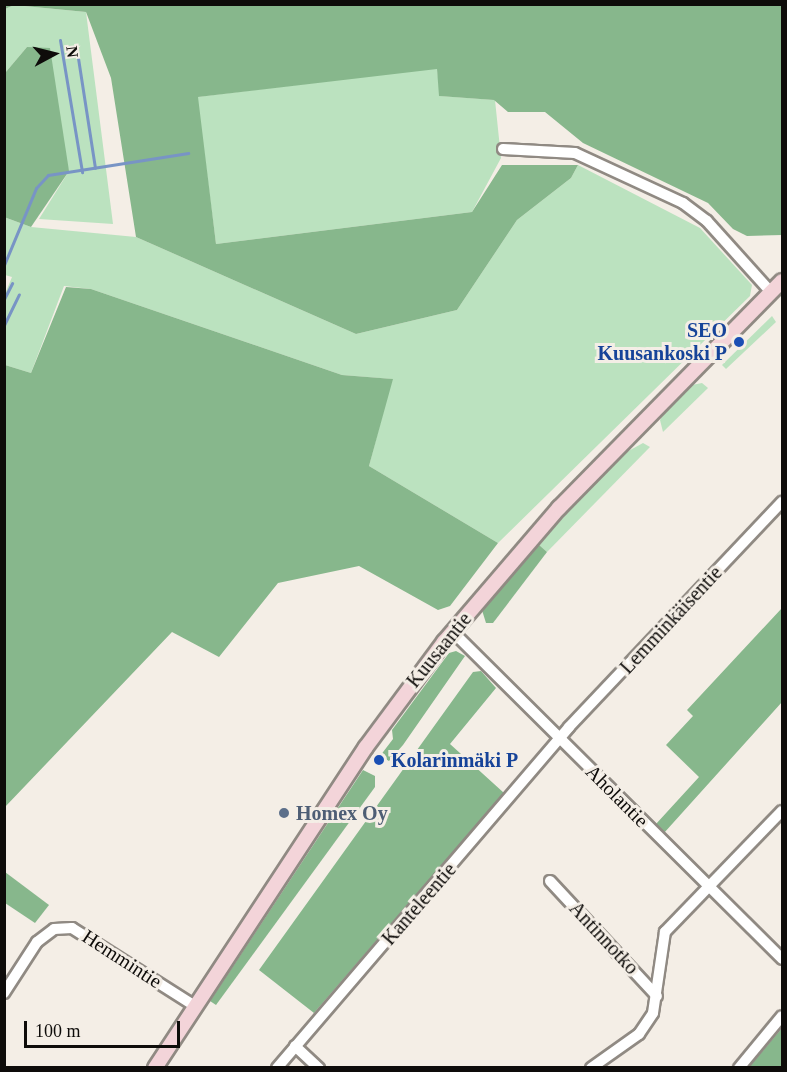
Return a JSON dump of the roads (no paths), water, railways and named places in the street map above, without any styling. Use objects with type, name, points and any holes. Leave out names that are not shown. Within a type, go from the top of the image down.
[{"type":"main road","name":"Kuusaantie","points":[[155,1068],[366,747],[453,632],[559,508],[783,281]]},
{"type":"street","points":[[503,149],[575,153],[683,203],[707,221],[771,292]]},
{"type":"street","name":"Lemminkäisentie","points":[[560,740],[783,502]]},
{"type":"street","name":"Aholantie","points":[[453,632],[708,888],[783,959]]},
{"type":"street","name":"Kanteleentie","points":[[277,1068],[560,740]]},
{"type":"street","points":[[591,1068],[639,1034],[657,996],[665,932],[783,811]]},
{"type":"street","name":"Antinnotko","points":[[550,881],[657,996]]},
{"type":"street","name":"Hemmintie","points":[[4,993],[37,942],[54,929],[72,928],[195,1006]]},
{"type":"street","points":[[739,1068],[783,1016]]},
{"type":"street","points":[[295,1046],[319,1068]]},
{"type":"waterway","points":[[60,40],[82,172]]},
{"type":"waterway","points":[[78,58],[95,168]]},
{"type":"waterway","points":[[4,265],[36,188],[48,175],[188,153]]},
{"type":"waterway","points":[[4,299],[12,283]]},
{"type":"waterway","points":[[4,325],[19,294]]},
{"type":"place","name":"SEO Kuusankoski P","points":[[739,342]]},
{"type":"place","name":"Kolarinmäki P","points":[[379,760]]},
{"type":"place","name":"Homex Oy","points":[[284,813]]}]
